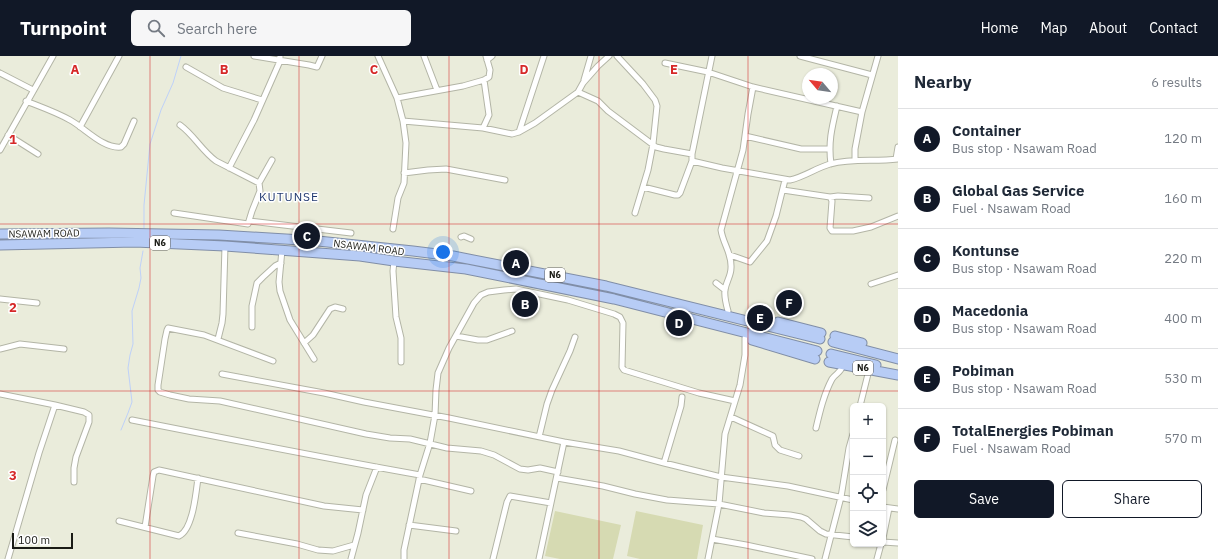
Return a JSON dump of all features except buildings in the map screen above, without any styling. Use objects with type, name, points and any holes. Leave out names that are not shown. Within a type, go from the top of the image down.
[{"type":"highway","name":"NSAWAM ROAD","points":[[0,234],[54,233],[219,235],[318,241],[413,251],[453,256],[606,286],[673,303],[821,336],[728,311],[673,303]]},
{"type":"highway","points":[[219,235],[222,241],[221,246]]},
{"type":"highway","name":"NSAWAM ROAD","points":[[0,245],[135,242],[221,246],[360,256],[466,269],[614,299],[682,316],[816,355],[745,338],[703,325],[682,316]]},
{"type":"highway","name":"N6","points":[[898,353],[834,339],[898,359]]},
{"type":"highway","name":"N6","points":[[898,370],[830,358],[843,365],[898,375]]},
{"type":"street","points":[[0,150],[52,56]]},
{"type":"street","points":[[80,127],[119,56]]},
{"type":"street","points":[[254,56],[280,58],[317,67],[322,56]]},
{"type":"street","points":[[378,56],[396,98],[406,142],[404,183],[398,198],[393,229]]},
{"type":"street","points":[[424,56],[437,90]]},
{"type":"street","points":[[396,98],[463,86],[484,80],[490,75],[487,58],[492,56]]},
{"type":"street","points":[[518,132],[544,56]]},
{"type":"street","points":[[583,83],[591,56]]},
{"type":"street","points":[[402,121],[483,128],[512,134],[535,123],[578,92],[583,83],[609,56]]},
{"type":"street","points":[[617,56],[644,84],[655,100],[657,106],[653,144],[648,170],[635,213]]},
{"type":"street","points":[[643,187],[678,195],[680,193],[692,161],[692,154],[712,56]]},
{"type":"street","points":[[800,56],[872,75]]},
{"type":"street","points":[[855,160],[855,149],[862,112],[878,56]]},
{"type":"street","points":[[229,168],[254,120],[280,58]]},
{"type":"street","points":[[665,63],[708,72],[753,87],[862,112]]},
{"type":"street","points":[[186,67],[223,88],[262,100]]},
{"type":"street","points":[[0,73],[33,90]]},
{"type":"street","points":[[483,128],[489,115],[484,80]]},
{"type":"street","points":[[728,311],[725,300],[725,290],[731,269],[730,254],[722,238],[721,230],[738,171],[753,87]]},
{"type":"street","points":[[578,92],[598,101],[608,111],[660,148],[692,154]]},
{"type":"street","points":[[26,101],[64,117],[98,140],[112,147],[121,147],[124,144],[134,121]]},
{"type":"street","points":[[831,164],[829,149],[831,131],[837,106]]},
{"type":"street","points":[[180,125],[190,133],[210,157],[259,183]]},
{"type":"street","points":[[8,135],[38,154]]},
{"type":"street","points":[[745,136],[801,149],[829,149]]},
{"type":"street","points":[[692,161],[784,180],[796,179],[831,164],[855,160],[881,161],[897,159],[898,147]]},
{"type":"street","points":[[174,213],[248,224],[260,192],[259,183],[272,160]]},
{"type":"street","points":[[404,173],[446,169],[504,180]]},
{"type":"street","points":[[730,254],[750,262],[767,241],[776,216],[784,180]]},
{"type":"street","points":[[783,190],[830,197],[838,196],[869,198]]},
{"type":"street","points":[[830,197],[832,201],[830,228],[832,231],[852,232],[871,227],[898,216]]},
{"type":"street","points":[[249,221],[351,233]]},
{"type":"street","points":[[461,237],[464,236],[471,239]]},
{"type":"street","points":[[218,339],[223,314],[221,246]]},
{"type":"street","points":[[282,250],[280,291],[290,320],[314,359]]},
{"type":"street","points":[[394,261],[393,271],[396,317],[401,338],[401,362]]},
{"type":"street","points":[[252,327],[252,306],[257,283],[277,264],[281,263]]},
{"type":"street","points":[[871,284],[898,275]]},
{"type":"street","points":[[516,289],[518,279]]},
{"type":"street","points":[[716,283],[725,290]]},
{"type":"street","points":[[404,559],[404,550],[419,477],[430,443],[438,373],[474,303],[481,295],[488,292],[516,289],[568,300],[606,311],[620,318],[623,323],[624,334],[622,367],[626,372],[653,378],[699,393],[735,401]]},
{"type":"street","points":[[0,299],[37,303]]},
{"type":"street","points":[[304,343],[314,335],[330,309],[335,307],[343,309]]},
{"type":"street","points":[[273,361],[218,339],[195,332],[168,329],[158,385],[159,391],[165,394],[189,399],[220,401],[366,434],[390,438],[410,439],[447,448],[481,451],[494,455],[520,469],[528,470],[540,468],[558,472]]},
{"type":"street","points":[[456,336],[487,340],[512,331]]},
{"type":"street","points":[[540,437],[547,404],[575,337]]},
{"type":"street","points":[[708,559],[719,504],[725,434],[740,385],[746,355],[745,338]]},
{"type":"street","points":[[0,349],[20,344],[64,349]]},
{"type":"street","points":[[816,428],[822,405],[831,382],[835,376],[842,371],[843,365]]},
{"type":"street","points":[[861,403],[870,370]]},
{"type":"street","points":[[222,374],[511,430],[564,442],[619,451],[721,476],[788,486],[850,499]]},
{"type":"street","points":[[0,394],[55,405],[84,412],[89,415],[89,422],[76,457],[74,482]]},
{"type":"street","points":[[664,463],[681,406],[682,397]]},
{"type":"street","points":[[8,559],[55,405]]},
{"type":"street","points":[[730,417],[773,436],[777,448],[799,456]]},
{"type":"street","points":[[132,420],[376,467],[471,491]]},
{"type":"street","points":[[824,559],[841,497],[852,439]]},
{"type":"street","points":[[886,478],[895,440]]},
{"type":"street","points":[[539,559],[564,442]]},
{"type":"street","points":[[351,559],[366,495],[376,467]]},
{"type":"street","points":[[145,527],[153,476],[156,470],[324,506],[363,510]]},
{"type":"street","points":[[119,521],[179,536],[183,534],[187,530],[190,519],[198,478]]},
{"type":"street","points":[[557,478],[667,500],[719,504],[764,513],[801,517],[806,519],[820,531],[831,535],[850,536]]},
{"type":"street","points":[[493,559],[507,502],[510,496],[551,503]]},
{"type":"street","points":[[886,507],[898,509]]},
{"type":"street","points":[[409,525],[456,531]]},
{"type":"street","points":[[238,533],[297,544],[318,550],[333,551],[354,545]]},
{"type":"street","points":[[712,539],[746,544],[812,559]]},
{"type":"street","points":[[886,543],[898,543]]},
{"type":"street","points":[[877,559],[881,547]]},
{"type":"green space","points":[[555,511],[621,525],[613,559],[560,559],[545,556]]},
{"type":"green space","points":[[636,511],[703,525],[697,559],[640,559],[627,556]]},
{"type":"waterway","points":[[144,228],[144,205],[150,144],[161,110],[173,83],[181,56]]},
{"type":"waterway","points":[[121,430],[132,402],[128,368],[133,344],[132,311],[141,278],[140,268],[143,251]]},
{"type":"place","name":"Kontunse","points":[[307,236]]},
{"type":"place","name":"Container","points":[[516,263]]},
{"type":"place","name":"TotalEnergies Pobiman","points":[[789,303]]},
{"type":"place","name":"Global Gas Service","points":[[525,304]]},
{"type":"place","name":"Pobiman","points":[[760,318]]},
{"type":"place","name":"Macedonia","points":[[679,323]]},
{"type":"district","name":"KUTUNSE","points":[[289,197]]}]
